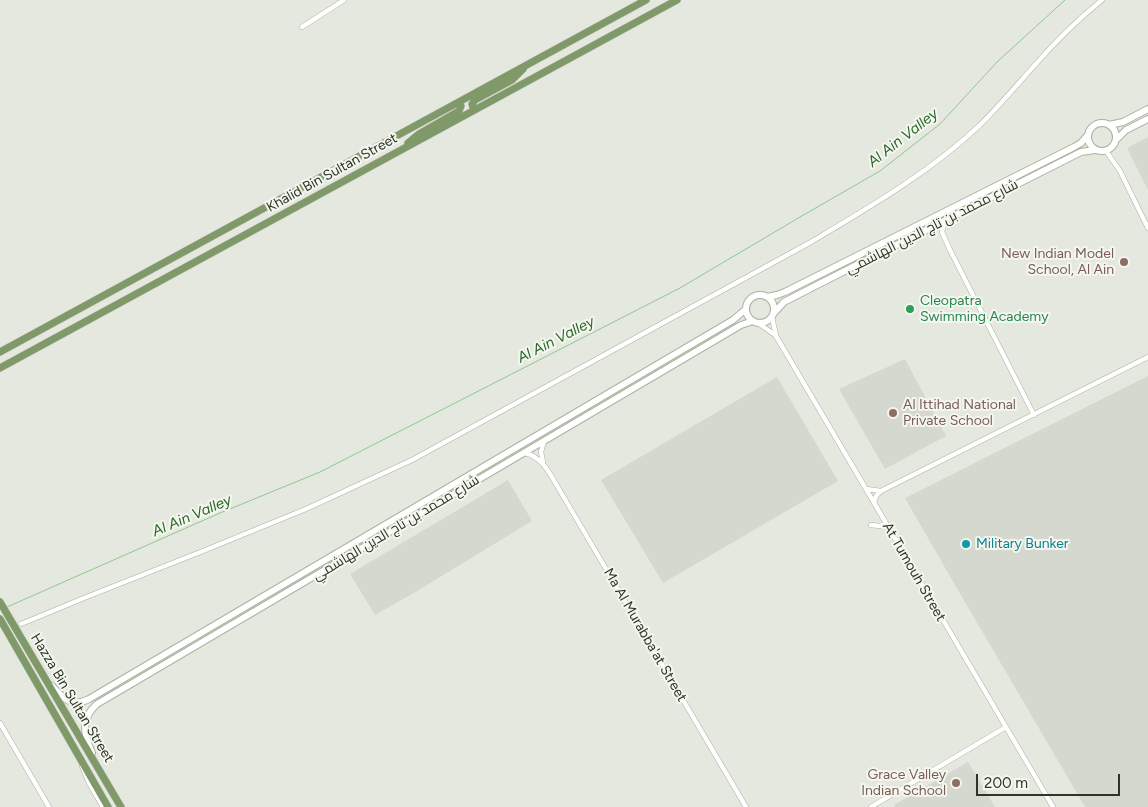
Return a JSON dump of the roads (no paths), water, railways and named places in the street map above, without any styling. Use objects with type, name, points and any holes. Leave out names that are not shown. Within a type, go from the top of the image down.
[{"type":"main road","name":"Khalid Bin Sultan Street","points":[[0,352],[646,0]]},
{"type":"main road","name":"Khalid Bin Sultan Street","points":[[0,368],[677,0]]},
{"type":"main road","points":[[474,110],[472,104],[475,100],[512,80],[528,63]]},
{"type":"main road","points":[[405,148],[419,134],[460,111],[461,106],[459,102]]},
{"type":"main road","name":"Hazza Bin Sultan Street","points":[[0,602],[81,760],[108,807]]},
{"type":"main road","name":"Hazza Bin Sultan Street","points":[[0,619],[30,663],[42,673],[121,807]]},
{"type":"street","points":[[302,27],[344,0]]},
{"type":"street","points":[[21,624],[306,509],[412,460],[811,242],[911,181],[951,151],[980,125],[1060,38],[1102,0]]},
{"type":"street","points":[[1109,125],[1123,122],[1148,109]]},
{"type":"street","points":[[1117,138],[1114,129],[1103,123],[1096,124],[1091,128],[1088,142],[1098,152],[1106,152],[1112,148],[1117,138],[1126,130],[1148,119]]},
{"type":"street","name":"شارع محمد بن تاج الدين الهاشمي","points":[[767,297],[781,294],[1074,147],[1081,143],[1088,135]]},
{"type":"street","name":"شارع محمد بن تاج الدين الهاشمي","points":[[773,315],[780,305],[788,300],[1081,152],[1095,150]]},
{"type":"street","points":[[1106,152],[1120,171],[1148,228]]},
{"type":"street","points":[[942,232],[945,220]]},
{"type":"street","points":[[930,228],[942,232],[1034,415]]},
{"type":"street","points":[[761,295],[767,297],[772,302],[773,315],[766,322],[755,322],[747,315],[748,303],[752,298],[761,295]]},
{"type":"street","name":"شارع محمد بن تاج الدين الهاشمي","points":[[42,673],[64,699],[74,702],[84,701],[736,318],[746,309]]},
{"type":"street","name":"At Tumouh Street","points":[[773,315],[776,336],[1053,807]]},
{"type":"street","name":"شارع محمد بن تاج الدين الهاشمي","points":[[96,764],[84,731],[87,718],[92,709],[103,701],[741,325],[755,322]]},
{"type":"street","name":"At Tumouh Street","points":[[755,322],[776,336]]},
{"type":"street","points":[[874,503],[876,496],[881,491],[1148,357]]},
{"type":"street","points":[[543,464],[541,452],[544,441]]},
{"type":"street","name":"Ma Al Murabba'at Street","points":[[525,452],[537,458],[543,464],[556,484],[746,807]]},
{"type":"street","points":[[866,489],[881,491]]},
{"type":"street","points":[[871,525],[886,524]]},
{"type":"street","points":[[182,655],[177,655],[176,652],[195,640],[203,632]]},
{"type":"street","points":[[0,723],[49,807]]},
{"type":"street","points":[[871,807],[1006,728]]},
{"type":"street","points":[[81,760],[86,778],[103,807]]},
{"type":"street","points":[[881,801],[884,807]]},
{"type":"waterway","name":"Al Ain Valley","points":[[7,607],[220,513],[320,472],[680,288],[880,171],[940,124],[997,62],[1065,0]]},
{"type":"place","name":"New Indian Model School, Al Ain","points":[[1124,262]]},
{"type":"place","name":"Cleopatra Swimming Academy","points":[[910,309]]},
{"type":"place","name":"Al Ittihad National Private School","points":[[893,413]]},
{"type":"place","name":"Military Bunker","points":[[966,544]]},
{"type":"place","name":"Grace Valley Indian School","points":[[956,783]]}]
